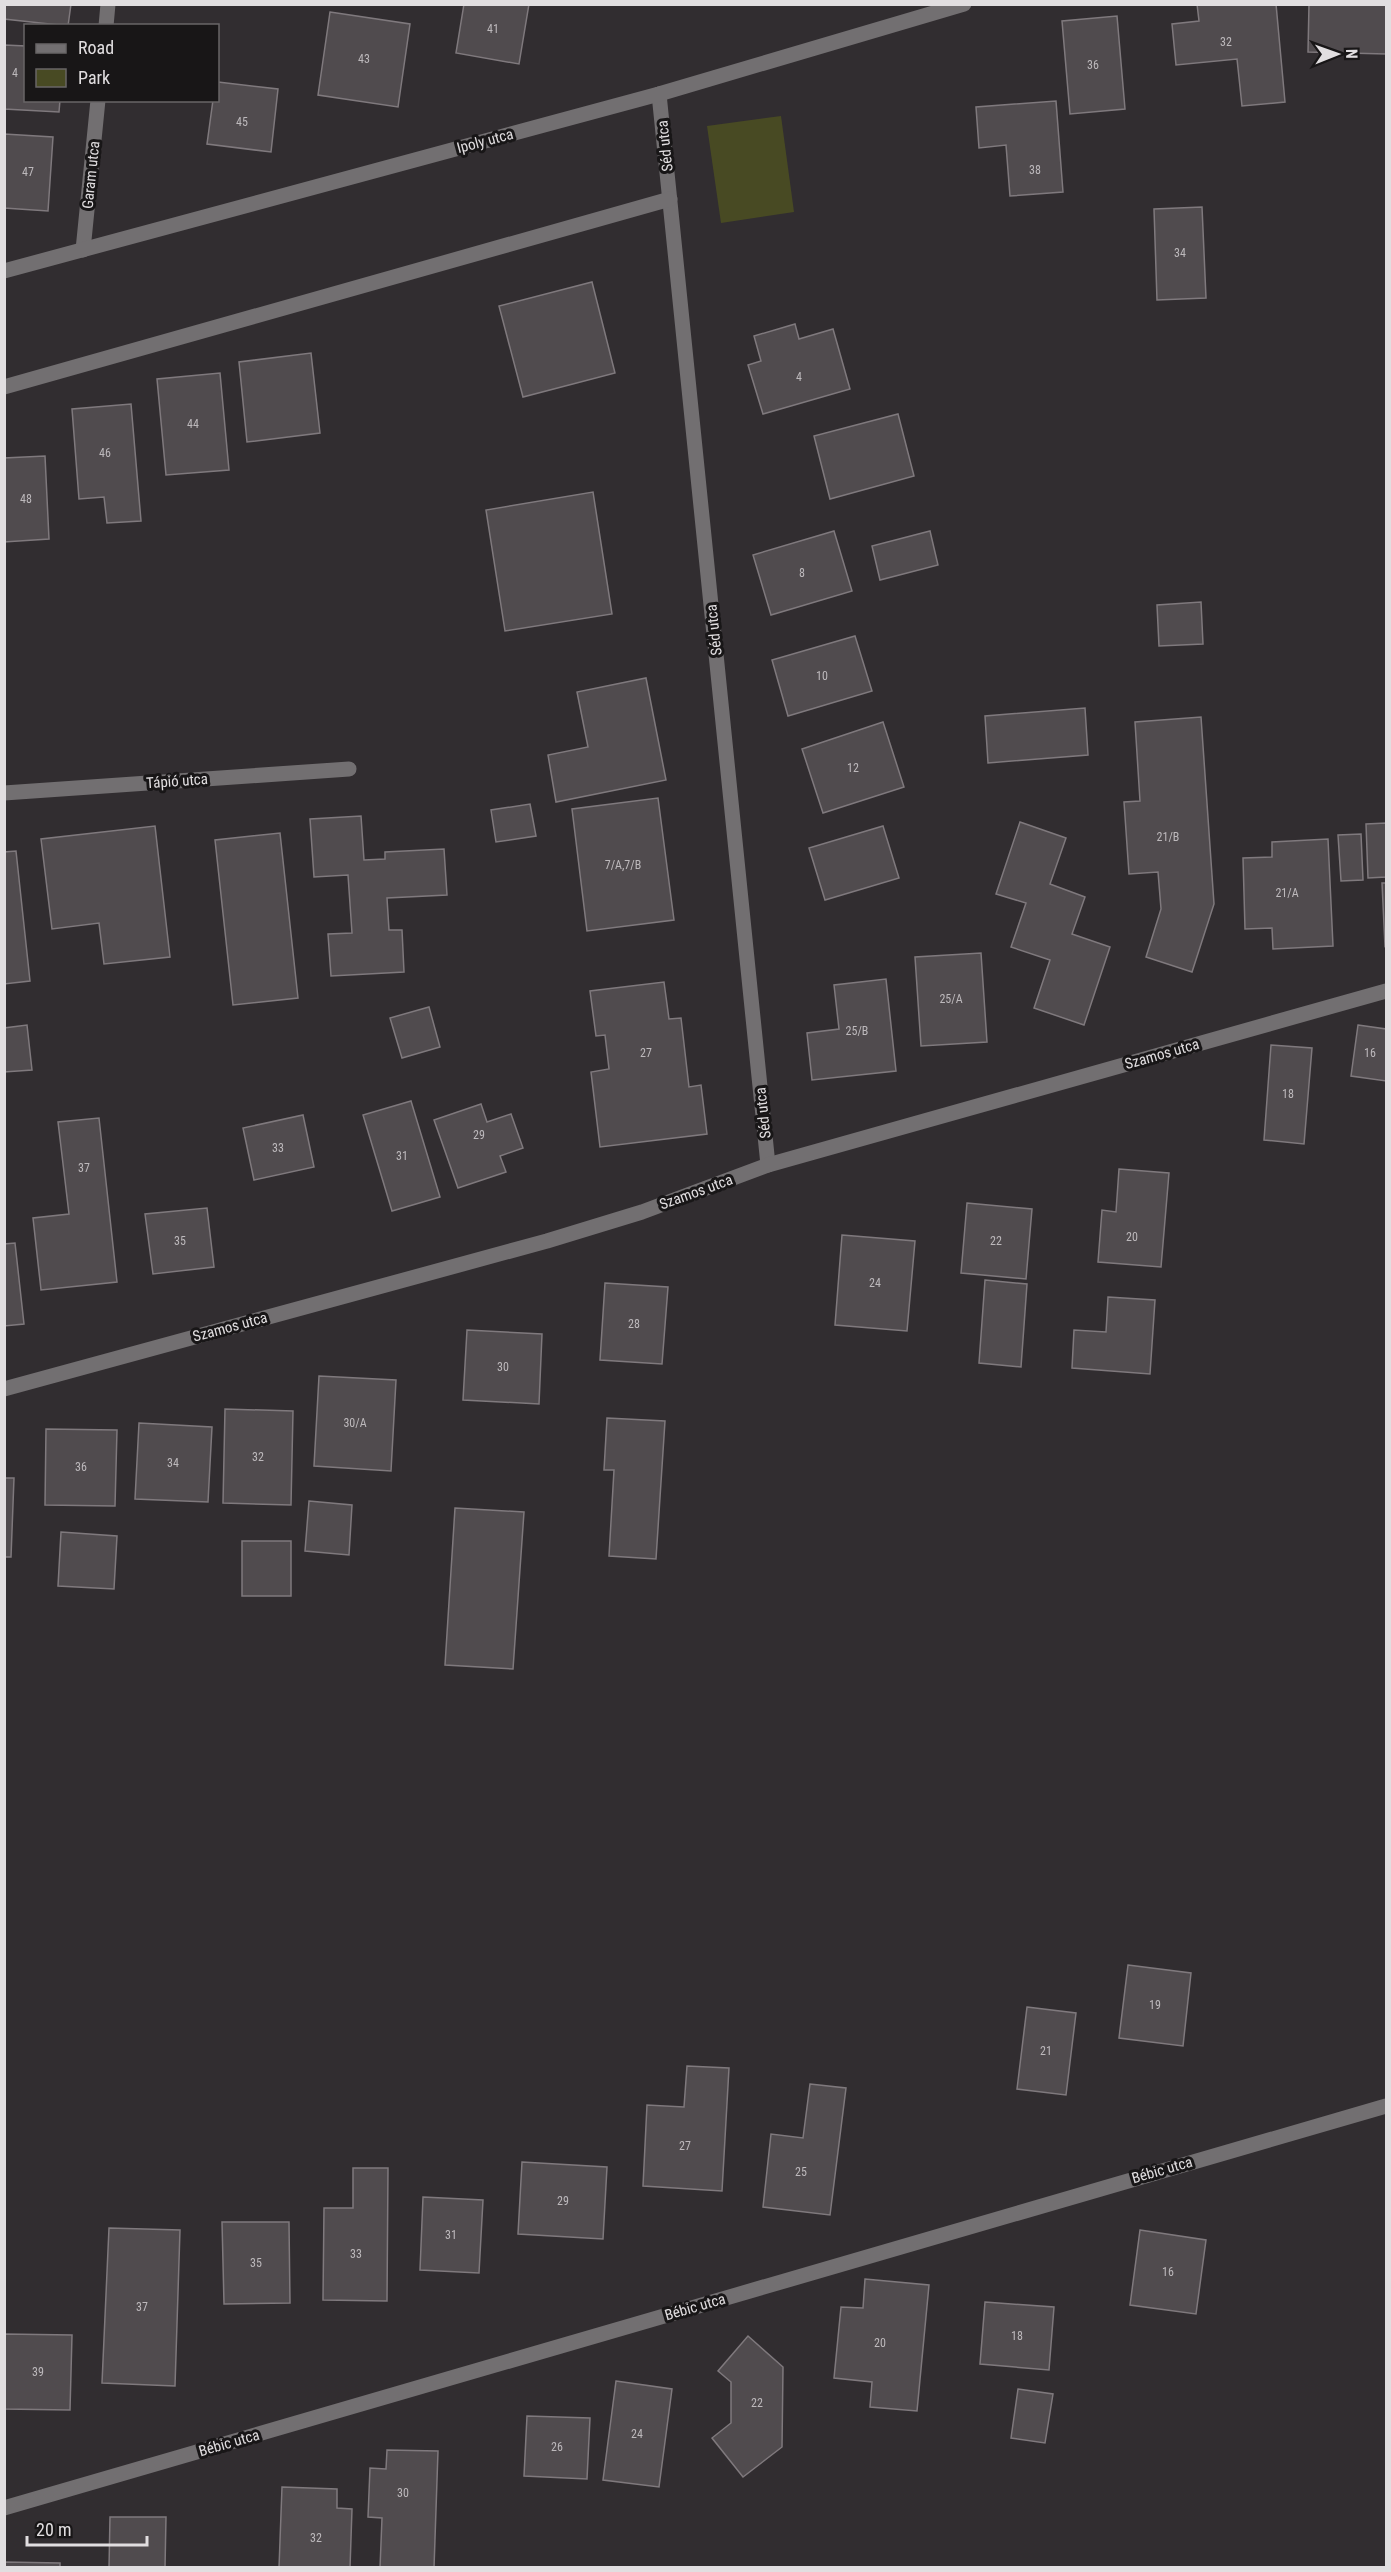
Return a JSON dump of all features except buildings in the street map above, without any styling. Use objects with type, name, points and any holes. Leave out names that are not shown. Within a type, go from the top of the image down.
[{"type":"street","points":[[106,24],[108,4]]},
{"type":"street","name":"Ipoly utca","points":[[4,271],[659,94],[964,4]]},
{"type":"street","name":"Séd utca","points":[[659,94],[768,1165]]},
{"type":"street","name":"Garam utca","points":[[83,250],[98,102]]},
{"type":"street","points":[[4,387],[670,199]]},
{"type":"street","name":"Tápió utca","points":[[4,793],[349,769]]},
{"type":"street","name":"Szamos utca","points":[[4,1389],[547,1241],[642,1212],[768,1165],[1386,991]]},
{"type":"street","name":"Bébic utca","points":[[4,2508],[1386,2106]]},
{"type":"green space","points":[[781,116],[794,212],[721,223],[707,126]]}]
